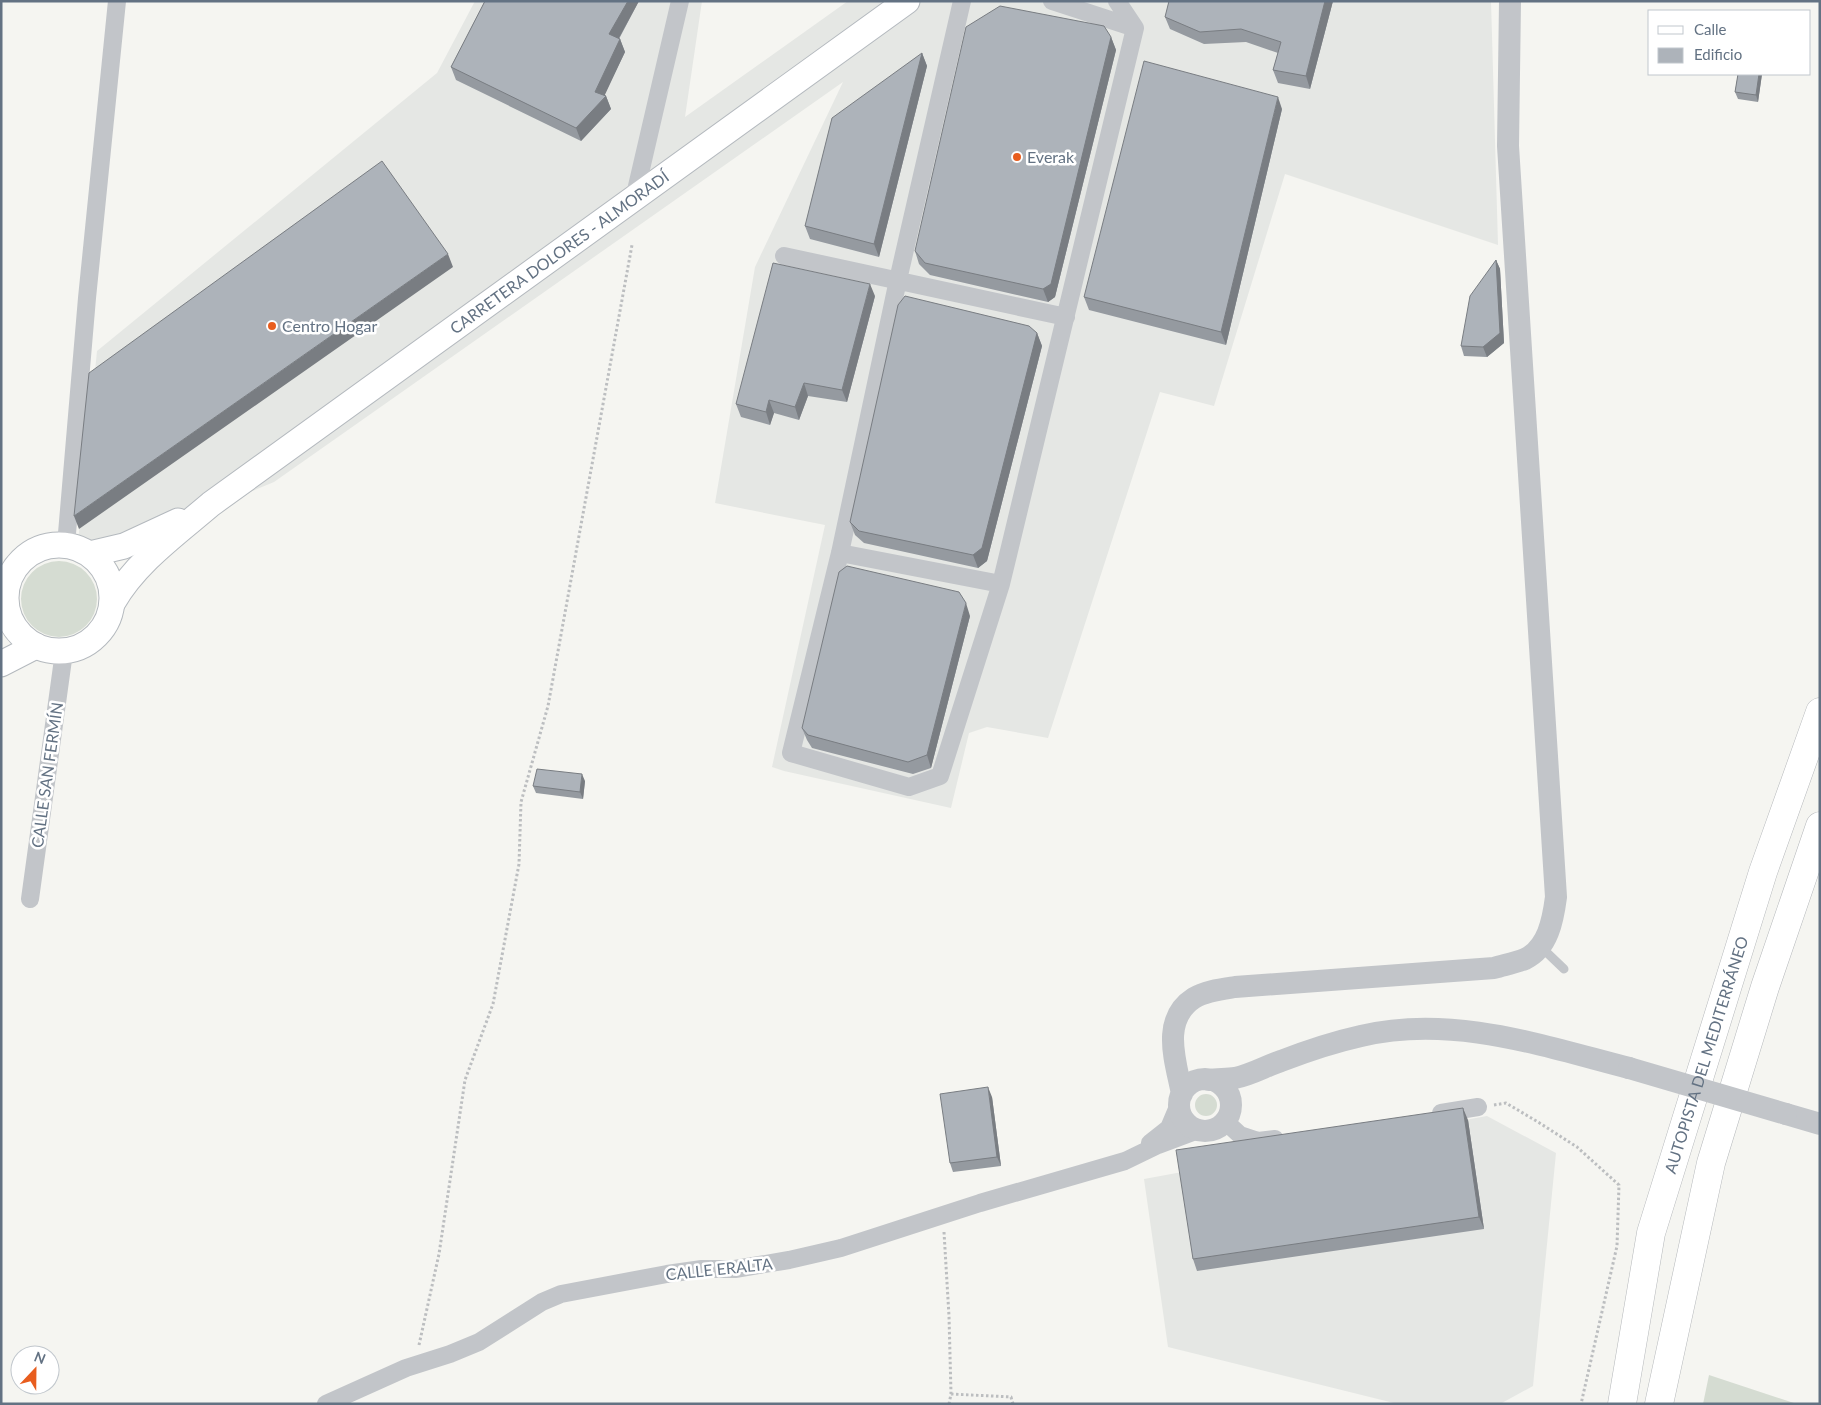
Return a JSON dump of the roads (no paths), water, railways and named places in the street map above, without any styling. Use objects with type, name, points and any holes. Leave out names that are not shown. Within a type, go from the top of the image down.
[{"type":"highway","name":"AUTOPISTA DEL MEDITERRÁNEO","points":[[1622,1404],[1651,1233],[1763,872],[1820,712]]},
{"type":"highway","points":[[1659,1404],[1711,1163],[1765,987],[1820,826]]},
{"type":"main road","name":"CARRETERA DOLORES - ALMORADÍ","points":[[211,504],[908,1]]},
{"type":"main road","points":[[90,554],[124,546],[182,520],[211,504]]},
{"type":"main road","points":[[113,602],[124,584],[154,551],[211,504]]},
{"type":"main road","points":[[66,545],[90,554],[108,575],[111,584],[113,602],[111,613],[103,630],[94,640],[82,647],[64,652],[54,652],[36,646],[26,640],[4,614],[7,572],[28,554],[48,546],[66,545]]},
{"type":"main road","points":[[1,664],[36,646]]},
{"type":"street","points":[[66,545],[88,288],[117,1]]},
{"type":"street","points":[[634,199],[680,1]]},
{"type":"street","points":[[962,1],[898,280],[840,553],[791,754],[909,787],[940,776],[1001,584],[1135,28],[1117,1]]},
{"type":"street","points":[[1052,1],[1135,28]]},
{"type":"street","points":[[1198,1130],[1192,1127],[1182,1116],[1172,1033],[1175,1020],[1183,1008],[1194,998],[1235,987],[1494,968],[1526,958],[1540,946],[1552,924],[1556,897],[1508,146],[1510,1]]},
{"type":"street","points":[[784,256],[1066,317]]},
{"type":"street","points":[[840,553],[1001,584]]},
{"type":"street","name":"CALLE SAN FERMÍN","points":[[30,899],[64,652]]},
{"type":"street","points":[[1125,1161],[1154,1141],[1168,1128],[1181,1098],[1191,1084],[1206,1080],[1235,1078],[1319,1047],[1363,1035],[1402,1030],[1436,1029],[1473,1032],[1520,1040],[1629,1068],[1820,1124]]},
{"type":"street","points":[[1173,1046],[1190,1069],[1206,1080],[1222,1086],[1230,1099],[1228,1114],[1240,1135],[1258,1141],[1286,1137]]},
{"type":"street","points":[[1125,1161],[1158,1145],[1198,1130],[1213,1130],[1228,1114],[1242,1092],[1280,1061]]},
{"type":"street","points":[[1420,1116],[1478,1107]]},
{"type":"street","name":"CALLE ERALTA","points":[[326,1404],[380,1378],[479,1342],[542,1302],[561,1294],[667,1274],[702,1269],[735,1269],[790,1260],[841,1248],[980,1203],[1125,1161]]},
{"type":"lane","points":[[1540,946],[1564,969]]},
{"type":"place","name":"Everak","points":[[1017,157]]},
{"type":"place","name":"Centro Hogar","points":[[272,326]]}]
